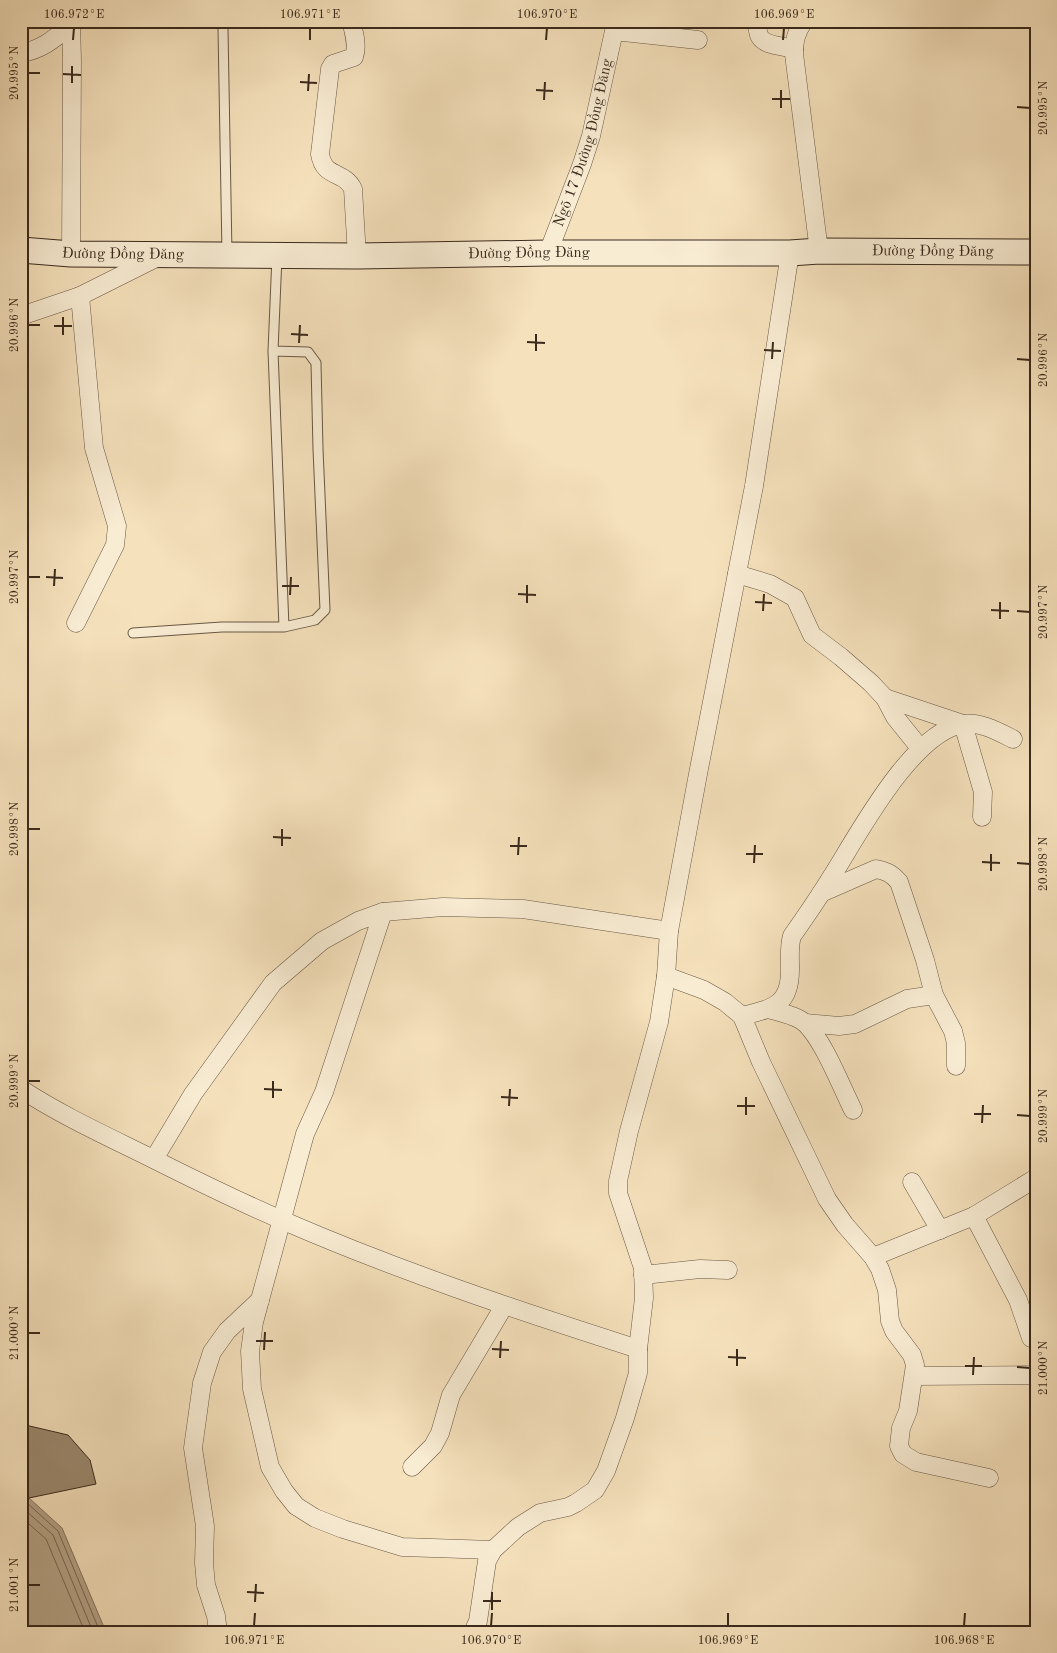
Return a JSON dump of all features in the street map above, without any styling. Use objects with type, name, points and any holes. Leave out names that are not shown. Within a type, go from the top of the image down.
[{"type":"main road","name":"Đường Đồng Đăng","points":[[21,250],[71,254],[357,256],[548,253],[790,253],[819,251],[1036,252]]},
{"type":"street","points":[[351,21],[355,41],[354,57],[333,64],[330,69],[320,154],[321,162],[326,169],[350,183],[353,189],[357,256]]},
{"type":"street","points":[[757,21],[761,39],[794,49]]},
{"type":"street","points":[[804,21],[795,39],[794,49],[819,251]]},
{"type":"street","points":[[21,52],[34,50],[48,44],[71,23]]},
{"type":"street","points":[[71,23],[71,254]]},
{"type":"street","name":"Ngõ 17 Đường Đồng Đăng","points":[[548,253],[591,136],[614,31],[698,40]]},
{"type":"street","points":[[472,1632],[478,1621],[488,1560],[493,1550],[518,1527],[540,1514],[568,1507],[594,1490],[606,1471],[626,1418],[638,1373],[644,1275],[618,1193],[618,1181],[629,1130],[659,1022],[666,976],[669,931],[754,486],[790,253]]},
{"type":"street","points":[[21,316],[80,296],[161,255]]},
{"type":"street","points":[[76,622],[115,544],[117,533],[94,448],[80,296]]},
{"type":"street","points":[[737,574],[770,584],[795,598],[812,635],[871,683],[885,698],[895,717],[920,748]]},
{"type":"street","points":[[885,698],[964,724],[987,727],[1013,739]]},
{"type":"street","points":[[742,1016],[769,1009],[781,1001],[788,991],[790,980],[790,943],[792,936],[821,894],[865,822],[906,764],[920,748],[944,730],[964,724]]},
{"type":"street","points":[[964,724],[983,792],[982,817]]},
{"type":"street","points":[[821,894],[876,870],[884,870],[892,874],[899,882],[925,960],[934,994],[953,1031],[956,1043],[956,1066]]},
{"type":"street","points":[[154,1159],[193,1094],[273,983],[322,941],[358,922],[383,912],[443,907],[524,909],[669,931]]},
{"type":"street","points":[[383,912],[324,1092],[305,1134],[254,1322],[250,1351],[252,1388],[270,1466],[284,1491],[296,1506],[315,1518],[402,1548],[493,1550]]},
{"type":"street","points":[[666,976],[704,990],[725,1002],[742,1016],[761,1062],[827,1199],[880,1269],[887,1290],[890,1321],[894,1330],[912,1355],[915,1365],[908,1411],[900,1428],[899,1446],[903,1454],[916,1462],[989,1478]]},
{"type":"street","points":[[805,1023],[839,1026],[855,1024],[907,999],[934,994]]},
{"type":"street","points":[[769,1009],[798,1018],[805,1023],[820,1043],[853,1110]]},
{"type":"street","points":[[21,1089],[74,1121],[282,1221],[504,1306],[638,1349]]},
{"type":"street","points":[[873,1258],[974,1216],[1036,1178]]},
{"type":"street","points":[[912,1182],[940,1230]]},
{"type":"street","points":[[974,1216],[1018,1300],[1031,1338]]},
{"type":"street","points":[[644,1275],[700,1269],[728,1270]]},
{"type":"street","points":[[218,1632],[216,1616],[206,1585],[204,1563],[205,1526],[193,1448],[202,1383],[212,1352],[227,1331],[260,1300]]},
{"type":"street","points":[[412,1467],[434,1446],[451,1396],[504,1306]]},
{"type":"street","points":[[914,1376],[1036,1375]]},
{"type":"lane","points":[[223,29],[227,255]]},
{"type":"lane","points":[[277,255],[273,352],[284,626]]},
{"type":"lane","points":[[133,633],[222,627],[284,626],[315,620],[325,610],[316,363],[308,352],[273,352]]},
{"type":"water","points":[[21,1497],[29,1498],[62,1528],[106,1632],[21,1632]]},
{"type":"building","points":[[21,1424],[68,1435],[90,1460],[96,1484],[29,1498],[21,1497]]}]
